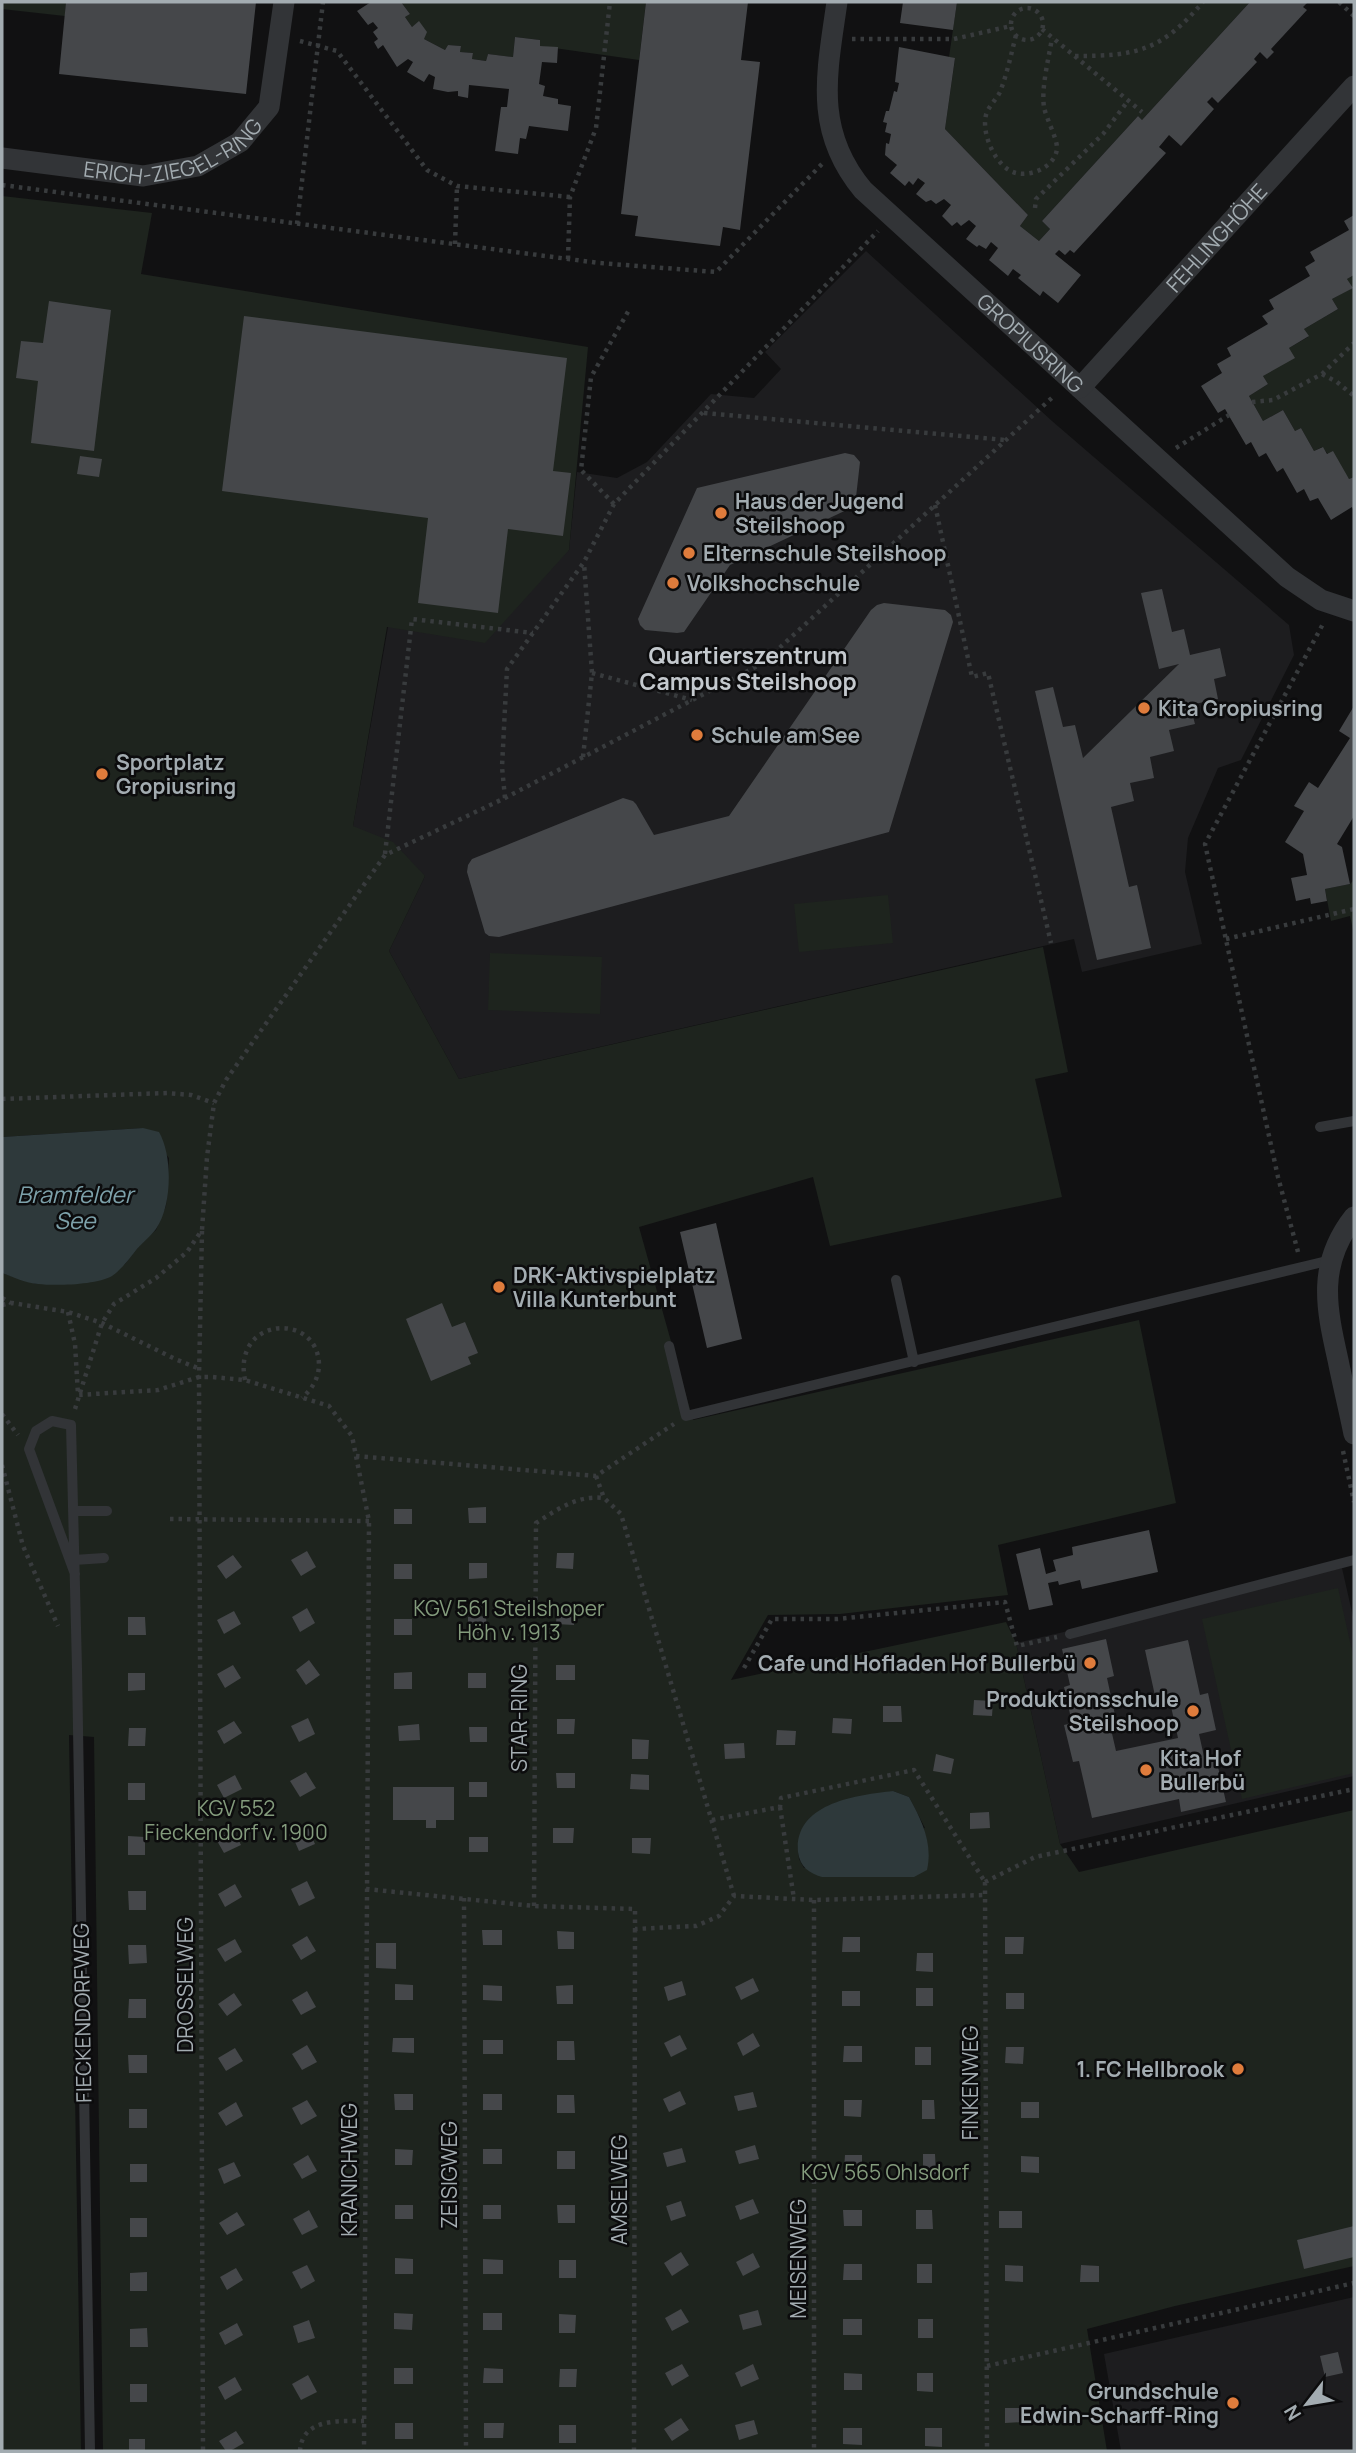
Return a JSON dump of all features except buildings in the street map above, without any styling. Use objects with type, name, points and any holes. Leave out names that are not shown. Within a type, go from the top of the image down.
[{"type":"street","name":"ERICH-ZIEGEL-RING","points":[[2,158],[143,176],[198,166],[240,142],[269,107],[284,2]]},
{"type":"street","name":"GROPIUSRING","points":[[836,2],[826,104],[837,149],[854,180],[1287,577],[1309,593],[1354,611]]},
{"type":"street","name":"FEHLINGHÖHE","points":[[1075,385],[1354,86]]},
{"type":"street","points":[[1349,1442],[1327,1311],[1327,1284],[1331,1260],[1354,1217]]},
{"type":"lane","points":[[1320,1128],[1354,1121]]},
{"type":"lane","points":[[669,1346],[686,1416],[1331,1260]]},
{"type":"lane","points":[[896,1280],[914,1362]]},
{"type":"lane","name":"FIECKENDORFWEG","points":[[75,1574],[29,1450],[32,1436],[40,1426],[52,1422],[71,1425],[75,1574],[90,2451]]},
{"type":"lane","points":[[73,1511],[107,1511]]},
{"type":"lane","points":[[74,1560],[104,1558]]},
{"type":"lane","points":[[1070,1634],[1354,1560]]},
{"type":"path","points":[[297,224],[323,2]]},
{"type":"path","points":[[568,259],[570,197],[596,128],[610,2]]},
{"type":"path","points":[[1035,2],[1016,12],[1011,21],[1016,36],[1005,77],[986,115],[992,149],[1000,163],[1016,173],[1034,173],[1051,163],[1057,148],[1044,104],[1052,38]]},
{"type":"path","points":[[1075,57],[1116,56],[1151,47],[1183,26],[1203,2]]},
{"type":"path","points":[[1339,2],[1354,16]]},
{"type":"path","points":[[1028,5],[1040,14],[1042,29],[1142,112]]},
{"type":"path","points":[[832,39],[954,39],[1011,26]]},
{"type":"path","points":[[1016,36],[1031,40],[1042,29]]},
{"type":"path","points":[[279,36],[337,51],[427,170],[457,186],[570,197]]},
{"type":"path","points":[[1035,208],[1036,199],[1103,134],[1128,101]]},
{"type":"path","points":[[2,185],[568,259],[716,272],[837,149]]},
{"type":"path","points":[[455,244],[457,186]]},
{"type":"path","points":[[505,798],[502,767],[507,669],[584,562],[614,504],[891,216]]},
{"type":"path","points":[[614,504],[581,470],[591,377],[629,310]]},
{"type":"path","points":[[1252,402],[1273,401],[1322,374],[1354,342]]},
{"type":"path","points":[[1322,374],[1354,396]]},
{"type":"path","points":[[385,855],[505,798],[763,663],[1006,440],[1075,385]]},
{"type":"path","points":[[703,413],[1006,440]]},
{"type":"path","points":[[1157,459],[1229,415]]},
{"type":"path","points":[[935,505],[972,677],[988,673],[1051,943]]},
{"type":"path","points":[[583,758],[592,673],[584,562]]},
{"type":"path","points":[[1302,1267],[1278,1177],[1205,844],[1334,605]]},
{"type":"path","points":[[2,1098],[167,1093],[191,1095],[214,1103],[252,1042],[385,855],[412,619],[533,633]]},
{"type":"path","points":[[592,673],[693,700]]},
{"type":"path","points":[[1226,939],[1354,909]]},
{"type":"path","name":"DROSSELWEG","points":[[202,2451],[199,1377],[202,1230],[214,1103]]},
{"type":"path","points":[[71,1425],[102,1323],[114,1304],[156,1278],[187,1252],[202,1230]]},
{"type":"path","points":[[2,1298],[12,1303],[68,1312],[102,1323],[200,1369]]},
{"type":"path","points":[[2,1305],[12,1303]]},
{"type":"path","points":[[68,1312],[75,1343],[78,1395]]},
{"type":"path","points":[[78,1395],[158,1390],[199,1377],[245,1380],[301,1398],[314,1385],[317,1377],[317,1355],[308,1339],[289,1329],[265,1331],[254,1338],[244,1356],[245,1380]]},
{"type":"path","name":"KRANICHWEG","points":[[301,1398],[329,1406],[352,1436],[369,1521],[364,2451]]},
{"type":"path","points":[[356,1456],[596,1476],[686,1416]]},
{"type":"path","points":[[1349,1442],[1354,1502]]},
{"type":"path","points":[[2,1465],[23,1546],[61,1632]]},
{"type":"path","points":[[596,1476],[604,1498],[621,1514],[734,1896]]},
{"type":"path","name":"STAR-RING","points":[[534,1906],[536,1523],[567,1503],[590,1496],[604,1498]]},
{"type":"path","points":[[170,1519],[369,1521]]},
{"type":"path","points":[[744,1668],[772,1619],[837,1619],[1005,1602],[1017,1646],[1070,1634]]},
{"type":"path","points":[[793,1899],[779,1807],[781,1798],[914,1770],[985,1882],[1035,1857],[1354,1789]]},
{"type":"path","points":[[712,1820],[779,1807]]},
{"type":"path","name":"FINKENWEG","points":[[985,1882],[987,2451]]},
{"type":"path","points":[[366,1889],[534,1906],[635,1909],[635,1929],[696,1926],[719,1916],[734,1896]]},
{"type":"path","points":[[734,1896],[814,1900],[985,1895]]},
{"type":"path","name":"ZEISIGWEG","points":[[464,1898],[466,2451]]},
{"type":"path","name":"MEISENWEG","points":[[814,1900],[814,2451]]},
{"type":"path","name":"AMSELWEG","points":[[635,1929],[635,2451]]},
{"type":"path","points":[[987,2366],[1354,2283]]},
{"type":"path","points":[[300,2451],[307,2433],[318,2424],[364,2421]]},
{"type":"shaded area","name":"Schule am See","points":[[866,251],[1052,421],[1289,625],[1294,655],[1241,760],[1218,768],[1188,838],[1185,872],[1202,944],[1082,972],[1074,939],[459,1079],[389,951],[425,876],[353,826],[388,627],[569,550],[577,472],[617,478],[647,462],[711,394],[754,398],[781,369],[765,352]]},
{"type":"shaded area","name":"Produktionsschule Steilshoop","points":[[1342,1568],[1354,1621],[1354,1776],[1060,1844],[1016,1643]]},
{"type":"shaded area","name":"Grundschule Edwin-Scharff-Ring","points":[[1354,2297],[1354,2451],[1121,2451],[1104,2354]]},
{"type":"green space","points":[[2,2],[66,2],[65,16],[2,9]]},
{"type":"green space","points":[[401,2],[646,2],[639,60],[540,46],[540,40],[515,37],[513,57],[488,54],[486,61],[472,59],[473,53],[460,52],[461,46],[448,45],[445,50],[424,39],[419,22],[412,27],[405,17],[410,14]]},
{"type":"green space","points":[[957,2],[1250,2],[1142,120],[1138,116],[1042,221],[1050,229],[1039,241],[1020,226],[1028,215],[945,129],[955,59],[949,57]]},
{"type":"green space","points":[[2,196],[152,213],[141,274],[588,347],[569,550],[485,643],[387,627],[353,826],[393,842],[425,876],[389,951],[459,1079],[1043,947],[1068,1072],[1035,1079],[1062,1197],[830,1246],[813,1177],[639,1227],[693,1420],[1139,1320],[1176,1503],[998,1545],[1008,1595],[840,1614],[768,1615],[731,1680],[1006,1622],[1016,1643],[1060,1844],[1079,1872],[1354,1810],[1354,2266],[1175,2306],[1087,2329],[1107,2451],[103,2451],[94,1737],[69,1735],[81,2451],[2,2451],[2,1273],[36,1284],[88,1282],[125,1264],[144,1240],[156,1230],[166,1206],[169,1158],[143,1128],[2,1137]],"holes":[[[893,1791],[909,1797],[925,1828],[804,1868],[799,1859],[798,1847]]]},
{"type":"green space","points":[[1354,275],[1354,477],[1349,479],[1322,447],[1314,451],[1301,428],[1295,431],[1283,410],[1263,421],[1249,396],[1268,384],[1263,376],[1289,348],[1308,337],[1304,329],[1338,309],[1332,299],[1352,288],[1347,279]]},
{"type":"green space","points":[[1354,880],[1354,934],[1350,916],[1331,921],[1325,889],[1350,884]]},
{"type":"green space","points":[[888,895],[893,943],[799,952],[794,904]]},
{"type":"green space","points":[[490,953],[602,957],[600,1014],[488,1010]]},
{"type":"green space","points":[[1338,1588],[1354,1660],[1354,1773],[1242,1799],[1202,1619]]},
{"type":"water","name":"Bramfelder See","points":[[143,1128],[159,1132],[164,1142],[168,1167],[168,1195],[156,1229],[122,1267],[105,1279],[65,1285],[33,1283],[2,1273],[2,1137]]},
{"type":"water","points":[[893,1791],[909,1797],[922,1824],[929,1851],[927,1870],[914,1877],[822,1877],[803,1865],[798,1852],[799,1835],[806,1822],[817,1812],[846,1799]]},
{"type":"place","name":"Haus der Jugend Steilshoop","points":[[721,513]]},
{"type":"place","name":"Elternschule Steilshoop","points":[[689,553]]},
{"type":"place","name":"Volkshochschule","points":[[673,583]]},
{"type":"place","name":"Kita Gropiusring","points":[[1144,708]]},
{"type":"place","name":"Schule am See","points":[[697,735]]},
{"type":"place","name":"Sportplatz Gropiusring","points":[[102,774]]},
{"type":"place","name":"DRK-Aktivspielplatz Villa Kunterbunt","points":[[499,1287]]},
{"type":"place","name":"Cafe und Hofladen Hof Bullerbü","points":[[1090,1663]]},
{"type":"place","name":"Produktionsschule Steilshoop","points":[[1193,1711]]},
{"type":"place","name":"Kita Hof Bullerbü","points":[[1146,1770]]},
{"type":"place","name":"1. FC Hellbrook","points":[[1238,2069]]},
{"type":"place","name":"Grundschule Edwin-Scharff-Ring","points":[[1233,2403]]},
{"type":"district","name":"Quartierszentrum Campus Steilshoop","points":[[748,668]]},
{"type":"park label","name":"KGV 561 Steilshoper Höh v. 1913","points":[[509,1620]]},
{"type":"park label","name":"KGV 552 Fieckendorf v. 1900","points":[[236,1820]]},
{"type":"park label","name":"KGV 565 Ohlsdorf","points":[[885,2172]]}]
